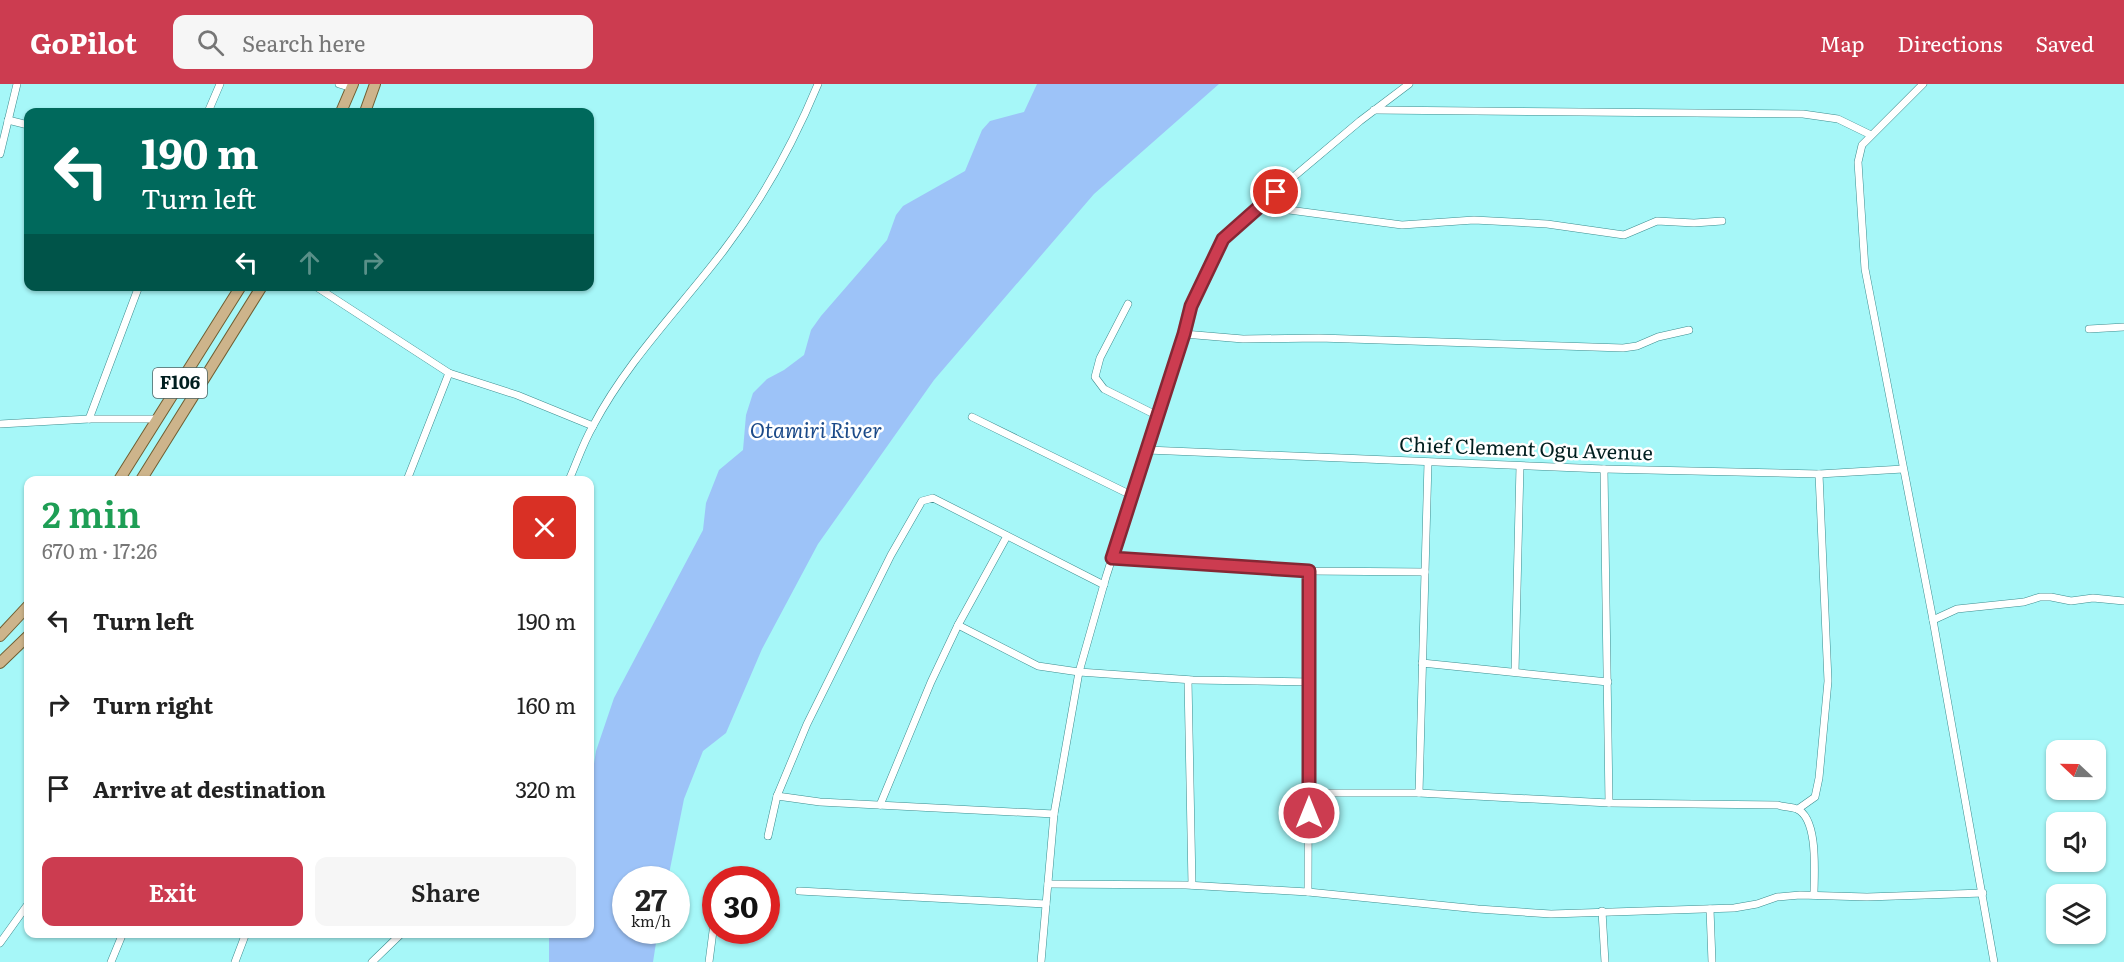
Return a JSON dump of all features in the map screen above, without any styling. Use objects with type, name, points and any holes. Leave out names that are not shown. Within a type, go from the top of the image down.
[{"type":"main road","points":[[366,108],[375,84]]},
{"type":"main road","points":[[343,108],[353,86]]},
{"type":"main road","name":"F106","points":[[122,476],[238,291]]},
{"type":"main road","name":"F106","points":[[143,476],[259,291]]},
{"type":"main road","points":[[0,636],[24,610]]},
{"type":"main road","points":[[0,663],[24,640]]},
{"type":"street","points":[[0,154],[17,84]]},
{"type":"street","points":[[210,108],[220,84]]},
{"type":"street","points":[[339,84],[353,86]]},
{"type":"street","points":[[571,476],[592,426],[643,351],[731,240],[785,157],[819,84]]},
{"type":"street","points":[[1041,962],[1054,814],[1079,672],[1112,558],[1191,306],[1223,239],[1374,110],[1409,84]]},
{"type":"street","points":[[1923,84],[1862,145],[1858,162],[1865,269],[1933,620],[1994,962]]},
{"type":"street","points":[[1374,110],[1803,114],[1838,119],[1871,135]]},
{"type":"street","points":[[8,120],[24,124]]},
{"type":"street","points":[[1259,206],[1402,225],[1474,220],[1547,224],[1624,234],[1657,221],[1694,223],[1722,221]]},
{"type":"street","points":[[89,419],[137,291]]},
{"type":"street","points":[[323,291],[449,373],[517,395],[592,426]]},
{"type":"street","points":[[1128,304],[1100,358],[1095,377],[1104,389],[1158,416]]},
{"type":"street","points":[[2089,329],[2124,327]]},
{"type":"street","points":[[1184,334],[1243,339],[1319,338],[1623,348],[1689,330]]},
{"type":"street","points":[[409,476],[449,373]]},
{"type":"street","points":[[972,417],[1133,496]]},
{"type":"street","points":[[0,424],[15,425],[89,419],[158,419]]},
{"type":"street","name":"Chief Clement Ogu Avenue","points":[[1147,450],[1604,469],[1819,474],[1903,469]]},
{"type":"street","points":[[1419,793],[1428,462]]},
{"type":"street","points":[[1515,672],[1520,466]]},
{"type":"street","points":[[1604,469],[1609,803]]},
{"type":"street","points":[[1798,809],[1815,797],[1828,681],[1819,474]]},
{"type":"street","points":[[768,836],[777,796],[807,724],[891,555],[922,501],[933,498],[1104,585]]},
{"type":"street","points":[[880,805],[931,682],[958,625],[1007,536]]},
{"type":"street","points":[[1112,558],[1309,571],[1425,572]]},
{"type":"street","points":[[1308,892],[1309,571]]},
{"type":"street","points":[[1933,620],[1957,609],[2024,602],[2040,597],[2052,597],[2071,602],[2093,598],[2124,601]]},
{"type":"street","points":[[958,625],[1038,666],[1079,672],[1188,680],[1310,682]]},
{"type":"street","points":[[1422,663],[1608,682]]},
{"type":"street","points":[[1188,680],[1192,885]]},
{"type":"street","points":[[1309,793],[1419,793],[1609,803],[1778,805],[1798,809],[1808,819],[1814,852],[1814,895]]},
{"type":"street","points":[[777,796],[820,802],[1054,814]]},
{"type":"street","points":[[1048,884],[1192,885],[1308,892],[1551,914],[1734,908],[1757,904],[1777,897],[1814,895],[1867,897],[1983,893]]},
{"type":"street","points":[[799,891],[1046,904]]},
{"type":"street","points":[[1710,909],[1712,962]]},
{"type":"street","points":[[0,943],[24,910]]},
{"type":"street","points":[[1602,911],[1605,962]]},
{"type":"street","points":[[111,962],[121,938]]},
{"type":"street","points":[[235,962],[244,938]]},
{"type":"street","points":[[372,962],[397,938]]},
{"type":"street","points":[[709,962],[711,944]]},
{"type":"water","name":"Otamiri River","points":[[1037,84],[1219,84],[1094,194],[934,380],[818,544],[762,649],[726,733],[703,751],[684,799],[671,866],[612,866],[612,944],[656,944],[653,962],[549,962],[549,938],[594,938],[594,764],[596,751],[614,698],[703,530],[706,503],[719,470],[743,450],[746,415],[753,393],[767,379],[804,355],[811,330],[887,240],[896,215],[903,206],[965,171],[982,130],[990,121],[1024,112]]},
{"type":"route","points":[[1276,192],[1223,239],[1206,272],[1191,306],[1112,558],[1309,571],[1309,813]]}]
